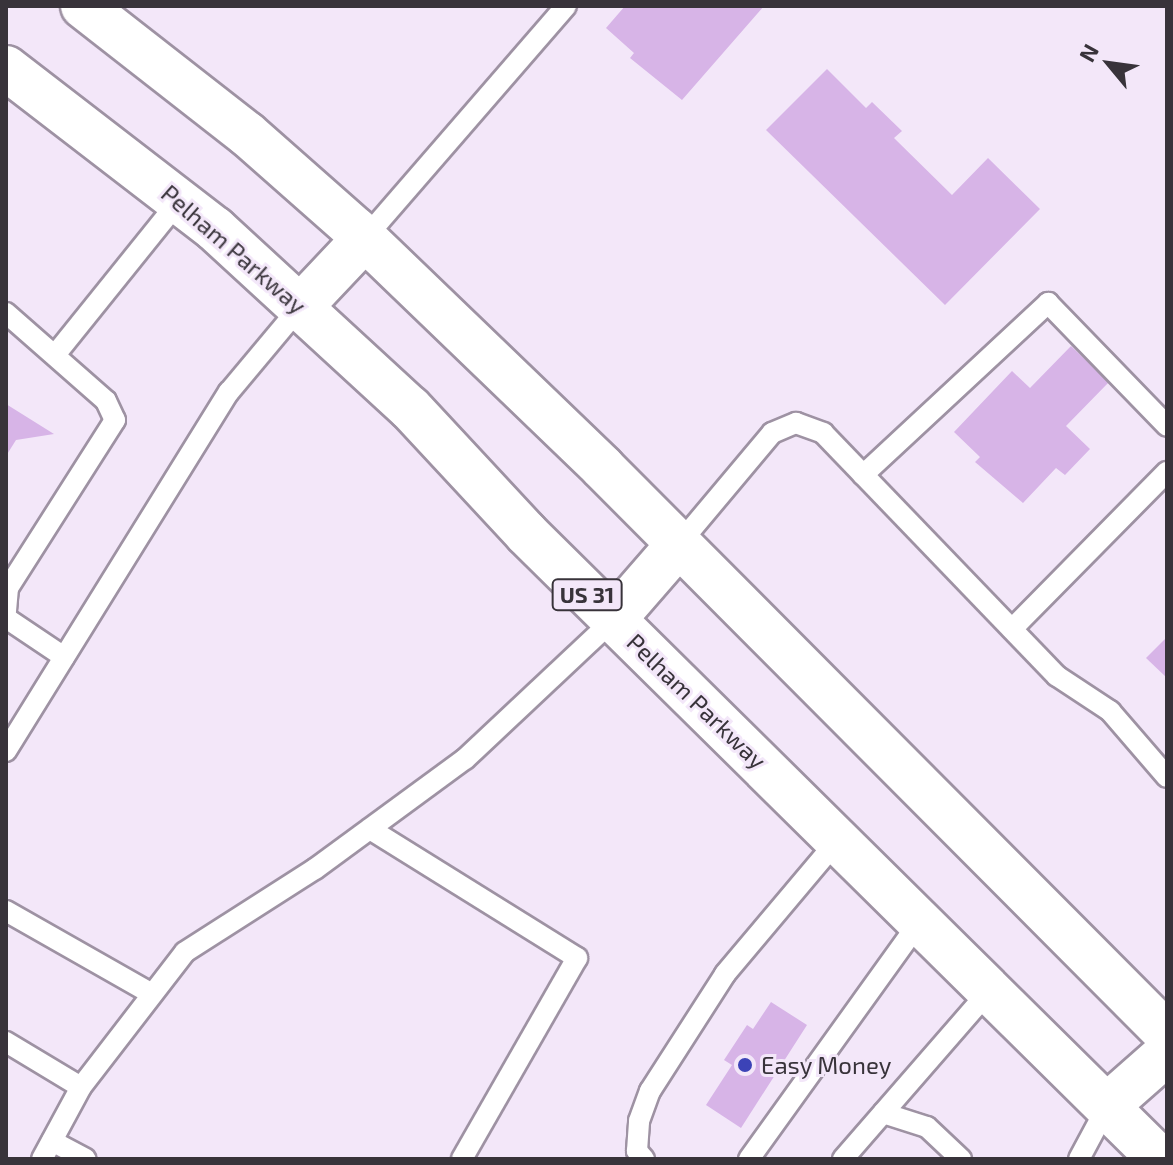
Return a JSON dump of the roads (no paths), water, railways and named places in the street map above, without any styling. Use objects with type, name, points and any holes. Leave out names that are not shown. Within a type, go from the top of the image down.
[{"type":"main road","points":[[83,6],[247,134],[365,238],[679,544],[1167,1034]]},
{"type":"main road","name":"Pelham Parkway","points":[[6,68],[179,201],[301,306],[410,408],[613,620],[991,989],[1160,1159]]},
{"type":"main road","points":[[301,306],[365,238]]},
{"type":"main road","points":[[613,620],[679,544]]},
{"type":"main road","points":[[1108,1105],[1167,1053]]},
{"type":"lane","points":[[365,238],[566,6]]},
{"type":"lane","points":[[55,355],[179,201]]},
{"type":"lane","points":[[863,475],[1048,303],[1167,426]]},
{"type":"lane","points":[[6,751],[229,392],[301,306]]},
{"type":"lane","points":[[6,313],[106,401],[115,420],[8,588],[6,612]]},
{"type":"lane","points":[[679,544],[772,433],[796,423],[823,433],[1057,676],[1110,711],[1167,777]]},
{"type":"lane","points":[[1012,629],[1167,472]]},
{"type":"lane","points":[[6,618],[64,657]]},
{"type":"lane","points":[[42,1159],[81,1087],[185,952],[370,829],[465,759],[613,620]]},
{"type":"lane","points":[[370,829],[577,958],[462,1159]]},
{"type":"lane","points":[[644,1159],[637,1151],[639,1121],[650,1091],[725,974],[838,840]]},
{"type":"lane","points":[[6,911],[152,994]]},
{"type":"lane","points":[[749,1159],[920,921]]},
{"type":"lane","points":[[843,1159],[991,989]]},
{"type":"lane","points":[[6,1042],[81,1087]]},
{"type":"lane","points":[[1079,1159],[1108,1105]]},
{"type":"lane","points":[[883,1113],[927,1127],[961,1159]]},
{"type":"lane","points":[[52,1141],[86,1159]]},
{"type":"place","name":"Easy Money","points":[[745,1065]]}]
